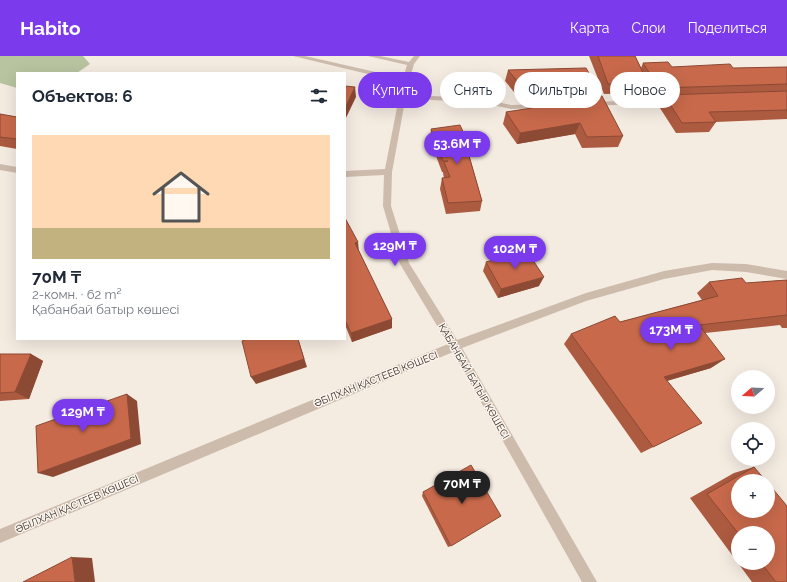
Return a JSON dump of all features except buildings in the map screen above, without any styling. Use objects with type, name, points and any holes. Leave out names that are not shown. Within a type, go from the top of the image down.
[{"type":"street","points":[[296,56],[369,72]]},
{"type":"street","points":[[371,56],[411,64]]},
{"type":"street","name":"ҚАБАНБАЙ БАТЫР КӨШЕСІ","points":[[408,72],[411,64],[417,56]]},
{"type":"street","points":[[432,98],[478,100],[514,107]]},
{"type":"street","points":[[602,103],[684,101]]},
{"type":"street","name":"ҚАБАНБАЙ БАТЫР КӨШЕСІ","points":[[400,108],[388,172],[387,206],[405,264],[455,346],[590,582]]},
{"type":"street","points":[[0,167],[16,170]]},
{"type":"street","points":[[346,174],[388,172]]},
{"type":"street","name":"ӘБІЛХАН ҚАСТЕЕВ КӨШЕСІ","points":[[0,536],[234,436],[455,346],[600,291],[706,266],[774,271],[787,275]]},
{"type":"green space","points":[[0,56],[83,56],[90,64],[78,72],[16,72],[16,88],[0,83]]}]
